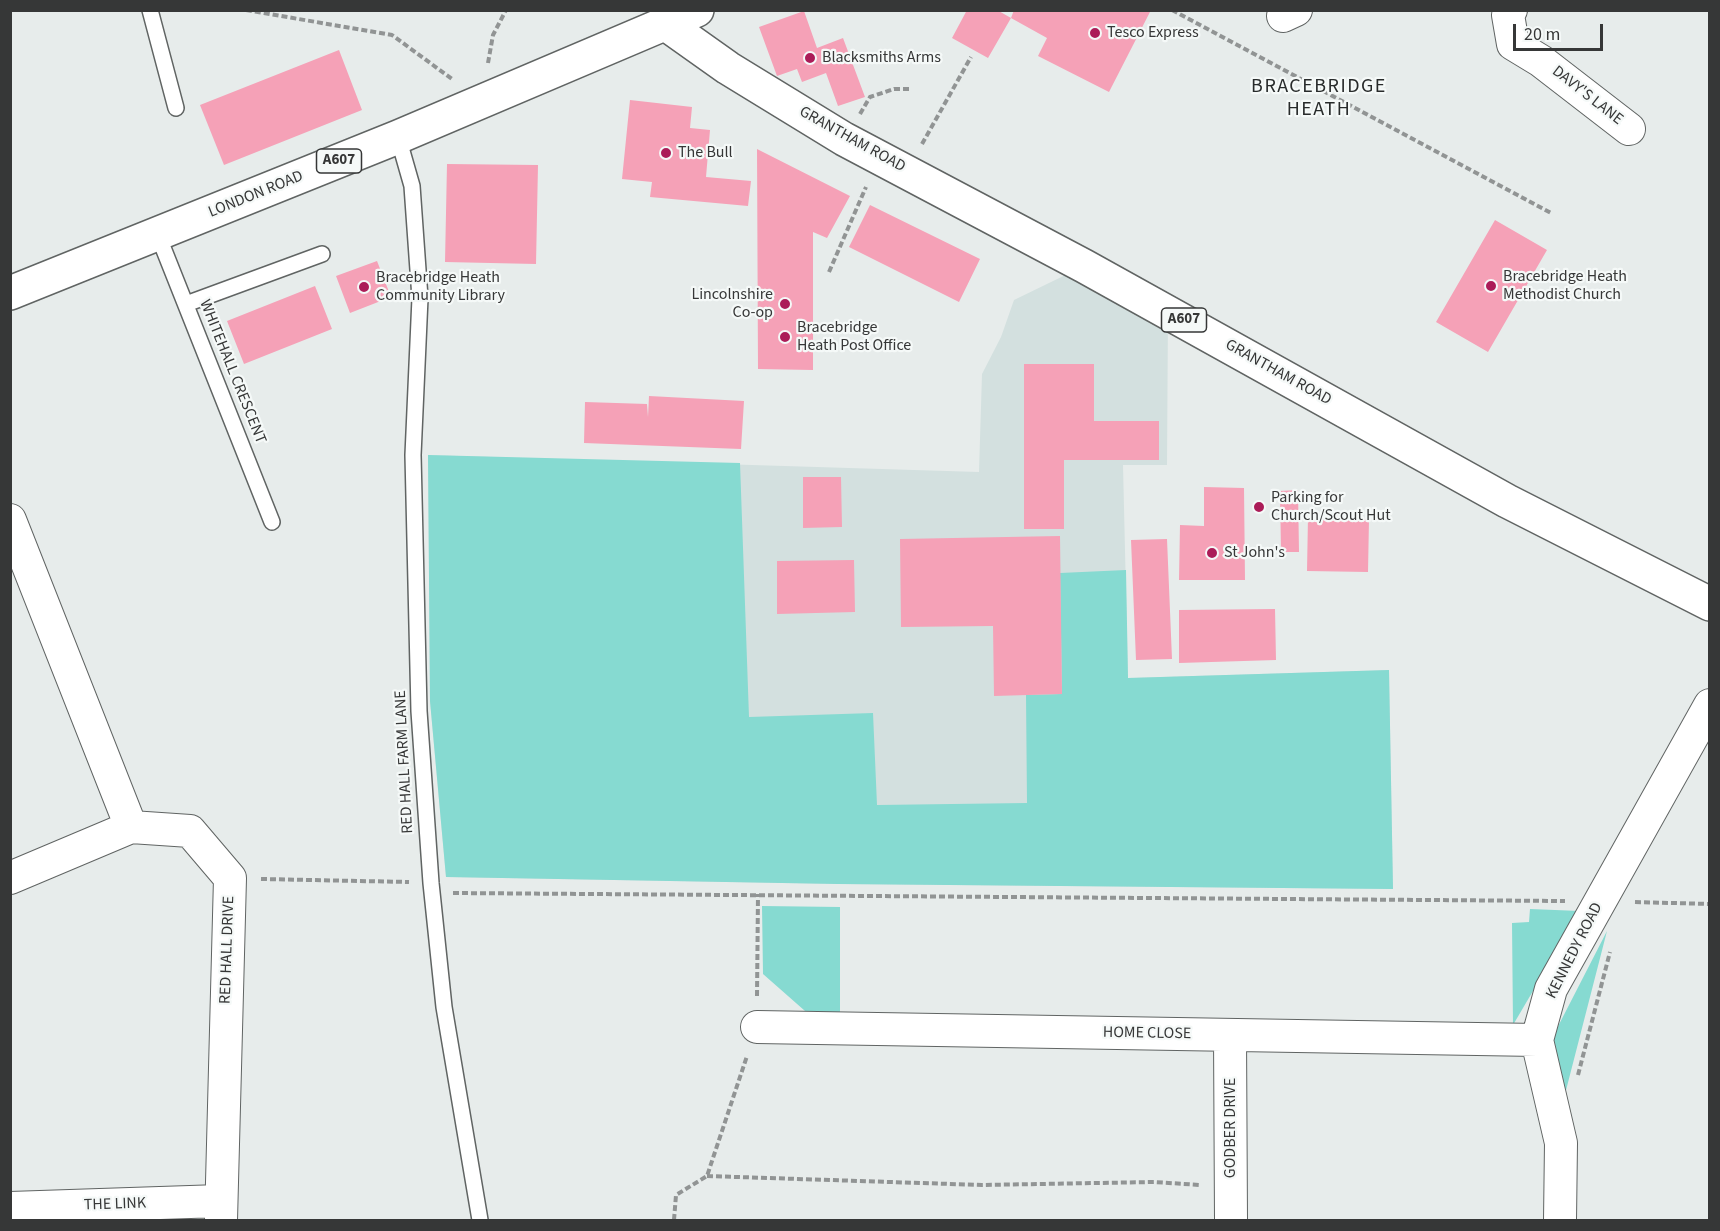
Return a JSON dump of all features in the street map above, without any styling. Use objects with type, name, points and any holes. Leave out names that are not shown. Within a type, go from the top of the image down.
[{"type":"main road","name":"A607","points":[[666,24],[697,10]]},
{"type":"main road","name":"LONDON ROAD","points":[[10,293],[398,137],[666,24]]},
{"type":"main road","name":"GRANTHAM ROAD","points":[[666,24],[728,68],[844,139],[1289,378],[1508,501],[1710,604]]},
{"type":"street","name":"DAVY'S LANE","points":[[1511,10],[1508,15],[1513,44],[1541,61],[1629,129]]},
{"type":"street","points":[[10,520],[130,827],[10,878]]},
{"type":"street","name":"KENNEDY ROAD","points":[[1560,1221],[1561,1143],[1537,1040],[1551,989],[1710,705]]},
{"type":"street","name":"RED HALL DRIVE","points":[[130,827],[190,831],[230,878],[220,1211]]},
{"type":"street","name":"HOME CLOSE","points":[[757,1027],[1537,1040]]},
{"type":"street","name":"GODBER DRIVE","points":[[1230,1035],[1232,1221]]},
{"type":"street","name":"THE LINK","points":[[10,1208],[220,1211]]},
{"type":"lane","points":[[150,10],[176,108]]},
{"type":"lane","name":"RED HALL FARM LANE","points":[[398,137],[412,186],[420,298],[413,466],[419,711],[431,888],[444,1007],[480,1221]]},
{"type":"lane","name":"WHITEHALL CRESCENT","points":[[158,235],[272,522]]},
{"type":"lane","points":[[186,304],[322,254]]},
{"type":"path","points":[[246,10],[392,35],[482,102],[493,35],[506,10]]},
{"type":"path","points":[[1172,10],[1551,213]]},
{"type":"path","points":[[1457,10],[1478,10]]},
{"type":"path","points":[[829,272],[894,164],[971,57]]},
{"type":"path","points":[[844,139],[870,97],[894,89],[909,89]]},
{"type":"path","points":[[230,878],[431,888],[758,894],[1382,897],[1710,904]]},
{"type":"path","points":[[707,1176],[757,1027],[758,894]]},
{"type":"path","points":[[1578,1076],[1612,943]]},
{"type":"path","points":[[674,1221],[676,1195],[707,1176],[982,1185],[1154,1182],[1231,1186]]},
{"type":"shaded area","points":[[1084,266],[1168,312],[1167,465],[1123,465],[1128,678],[1389,670],[1393,889],[838,884],[446,877],[430,701],[428,455],[979,472],[982,374],[1001,337],[1014,300]]},
{"type":"shaded area","points":[[428,455],[740,463],[749,717],[873,713],[877,805],[1027,803],[1026,695],[1062,694],[1060,573],[1126,570],[1128,678],[1389,670],[1393,889],[838,884],[446,877],[430,701]]},
{"type":"shaded area","points":[[762,906],[840,907],[840,1020],[813,1018],[763,974]]},
{"type":"shaded area","points":[[1530,909],[1580,911],[1513,1025],[1512,923],[1529,922]]},
{"type":"shaded area","points":[[1607,931],[1564,1098],[1550,1042]]},
{"type":"building","points":[[967,10],[997,10],[1011,18],[988,58],[952,38]]},
{"type":"building","name":"Tesco Express","points":[[1014,10],[1151,10],[1109,92],[1038,56],[1047,38],[1011,18]]},
{"type":"building","name":"Blacksmiths Arms","points":[[804,11],[817,48],[843,38],[865,97],[838,106],[826,73],[802,82],[797,69],[777,76],[759,27]]},
{"type":"building","points":[[339,50],[362,110],[224,165],[200,105]]},
{"type":"building","name":"The Bull","points":[[630,100],[692,107],[690,128],[710,130],[706,177],[751,181],[748,206],[650,197],[652,182],[622,179]]},
{"type":"building","name":"Lincolnshire Co-op","points":[[757,149],[850,196],[827,238],[813,232],[813,370],[758,369]]},
{"type":"building","points":[[447,164],[538,165],[536,264],[445,262]]},
{"type":"building","points":[[870,205],[980,259],[959,302],[849,247]]},
{"type":"building","name":"Bracebridge Heath Methodist Church","points":[[1495,220],[1547,250],[1488,352],[1436,322]]},
{"type":"building","name":"Bracebridge Heath Community Library","points":[[377,261],[391,297],[350,313],[336,276]]},
{"type":"building","points":[[315,286],[332,329],[244,364],[227,321]]},
{"type":"building","points":[[1024,364],[1094,364],[1094,421],[1159,421],[1159,460],[1064,460],[1064,529],[1024,529]]},
{"type":"building","points":[[649,396],[744,401],[741,449],[584,443],[585,402],[647,404],[648,417]]},
{"type":"building","points":[[803,477],[841,477],[842,527],[803,528]]},
{"type":"building","name":"St John's","points":[[1204,487],[1244,488],[1245,580],[1179,580],[1180,525],[1204,526]]},
{"type":"building","points":[[1298,490],[1299,552],[1281,552],[1280,491]]},
{"type":"building","points":[[1308,517],[1369,519],[1368,572],[1307,571]]},
{"type":"building","points":[[1060,536],[1062,694],[994,696],[993,626],[901,627],[900,539]]},
{"type":"building","points":[[1167,539],[1172,659],[1136,660],[1131,540]]},
{"type":"building","points":[[854,560],[855,612],[777,614],[777,561]]},
{"type":"building","points":[[1275,609],[1276,660],[1179,663],[1179,610]]},
{"type":"place","name":"Tesco Express","points":[[1095,33]]},
{"type":"place","name":"Blacksmiths Arms","points":[[810,58]]},
{"type":"place","name":"The Bull","points":[[666,153]]},
{"type":"place","name":"Bracebridge Heath Methodist Church","points":[[1491,286]]},
{"type":"place","name":"Bracebridge Heath Community Library","points":[[364,287]]},
{"type":"place","name":"Lincolnshire Co-op","points":[[785,304]]},
{"type":"place","name":"Bracebridge Heath Post Office","points":[[785,337]]},
{"type":"place","name":"Parking for Church/Scout Hut","points":[[1259,507]]},
{"type":"place","name":"St John's","points":[[1212,553]]},
{"type":"district","name":"BRACEBRIDGE HEATH","points":[[1319,100]]}]
